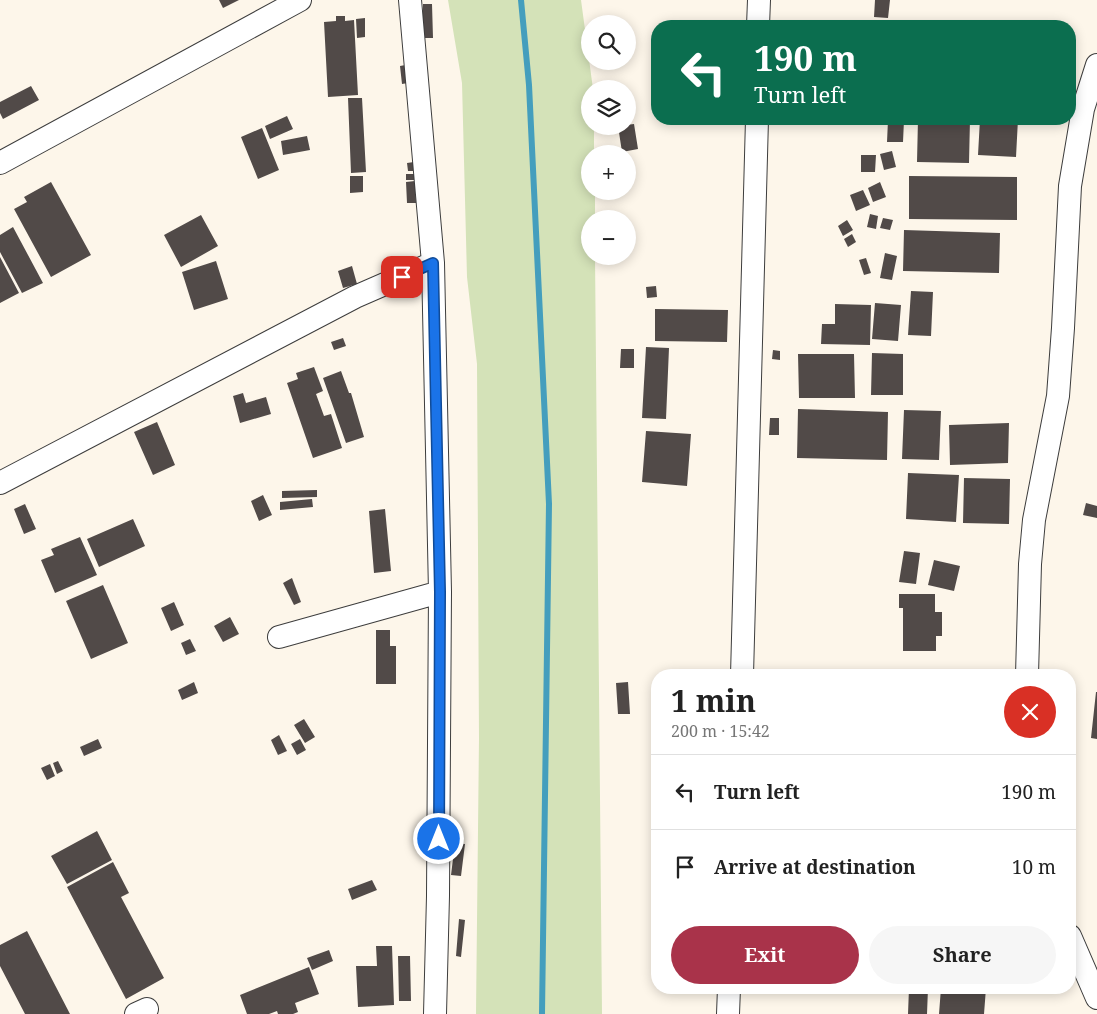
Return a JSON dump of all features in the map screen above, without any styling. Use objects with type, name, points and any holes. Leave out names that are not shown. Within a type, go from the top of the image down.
[{"type":"street","points":[[0,163],[300,0]]},
{"type":"street","points":[[410,0],[433,263],[440,592],[438,896],[435,1014]]},
{"type":"street","points":[[758,20],[759,0]]},
{"type":"street","points":[[1027,669],[1030,564],[1034,520],[1058,396],[1064,328],[1070,186],[1086,91],[1097,67]]},
{"type":"street","points":[[742,669],[756,125]]},
{"type":"street","points":[[0,483],[355,297],[433,263]]},
{"type":"street","points":[[279,638],[440,592]]},
{"type":"street","points":[[1076,950],[1097,998]]},
{"type":"street","points":[[728,1014],[729,994]]},
{"type":"green space","points":[[448,0],[581,0],[583,15],[581,15],[581,70],[590,70],[592,80],[581,80],[581,135],[594,135],[594,145],[581,145],[581,200],[595,200],[595,210],[581,210],[581,265],[595,265],[602,1014],[476,1014],[479,738],[477,364],[467,277],[462,83]]},
{"type":"building","points":[[219,0],[239,0],[223,8]]},
{"type":"building","points":[[875,0],[890,0],[888,18],[874,17]]},
{"type":"building","points":[[423,4],[432,4],[433,38],[423,38]]},
{"type":"building","points":[[336,16],[345,16],[345,21],[354,20],[358,95],[328,97],[324,22],[336,21]]},
{"type":"building","points":[[365,18],[365,37],[357,38],[356,19]]},
{"type":"building","points":[[411,64],[414,82],[402,84],[400,66]]},
{"type":"building","points":[[31,86],[39,100],[3,119],[0,113],[0,102]]},
{"type":"building","points":[[348,98],[362,98],[366,172],[351,173]]},
{"type":"building","points":[[287,116],[293,129],[270,139],[265,126]]},
{"type":"building","points":[[888,125],[904,125],[903,142],[887,142]]},
{"type":"building","points":[[918,125],[970,125],[969,163],[917,162]]},
{"type":"building","points":[[980,125],[1018,125],[1016,157],[978,155]]},
{"type":"building","points":[[262,128],[279,170],[258,179],[241,137]]},
{"type":"building","points":[[619,135],[636,135],[638,149],[636,149],[636,145],[621,145]]},
{"type":"building","points":[[307,136],[310,150],[283,155],[281,141]]},
{"type":"building","points":[[892,151],[896,167],[884,170],[880,154]]},
{"type":"building","points":[[861,155],[876,155],[875,172],[861,172]]},
{"type":"building","points":[[414,162],[415,171],[408,171],[407,163]]},
{"type":"building","points":[[406,174],[417,174],[417,180],[406,180]]},
{"type":"building","points":[[350,176],[363,176],[363,192],[350,193]]},
{"type":"building","points":[[909,176],[1017,177],[1017,220],[909,219]]},
{"type":"building","points":[[415,181],[416,203],[407,203],[406,182]]},
{"type":"building","points":[[51,182],[91,255],[51,277],[14,209],[27,202],[24,197]]},
{"type":"building","points":[[880,182],[886,197],[873,202],[868,188]]},
{"type":"building","points":[[863,190],[870,205],[856,211],[850,195]]},
{"type":"building","points":[[870,214],[878,216],[876,229],[867,227]]},
{"type":"building","points":[[201,215],[218,246],[181,267],[164,235]]},
{"type":"building","points":[[883,218],[893,220],[890,230],[880,228]]},
{"type":"building","points":[[847,220],[853,230],[843,236],[838,226]]},
{"type":"building","points":[[13,227],[43,283],[22,293],[0,252],[0,235]]},
{"type":"building","points":[[904,230],[1000,233],[999,273],[903,271]]},
{"type":"building","points":[[852,234],[856,242],[848,247],[844,239]]},
{"type":"building","points":[[885,253],[897,256],[892,280],[880,278]]},
{"type":"building","points":[[0,257],[19,293],[0,303]]},
{"type":"building","points":[[866,258],[871,273],[864,275],[859,260]]},
{"type":"building","points":[[216,261],[228,299],[194,310],[182,272]]},
{"type":"building","points":[[352,266],[357,284],[343,288],[338,271]]},
{"type":"building","points":[[656,286],[657,297],[647,298],[646,287]]},
{"type":"building","points":[[911,291],[933,292],[931,336],[908,335]]},
{"type":"building","points":[[875,303],[901,305],[898,341],[872,339]]},
{"type":"building","points":[[835,304],[871,305],[870,345],[821,344],[822,324],[835,324]]},
{"type":"building","points":[[655,309],[728,310],[727,342],[655,341]]},
{"type":"building","points":[[343,338],[346,346],[334,350],[331,342]]},
{"type":"building","points":[[646,347],[669,348],[666,419],[642,418]]},
{"type":"building","points":[[621,349],[634,349],[634,368],[620,368]]},
{"type":"building","points":[[773,350],[780,351],[780,360],[772,359]]},
{"type":"building","points":[[872,353],[903,354],[903,395],[871,395]]},
{"type":"building","points":[[798,354],[854,354],[855,398],[799,398]]},
{"type":"building","points":[[314,367],[323,391],[316,394],[324,416],[331,414],[342,448],[313,458],[287,383],[298,379],[296,373]]},
{"type":"building","points":[[341,371],[349,393],[351,393],[364,437],[346,443],[323,378]]},
{"type":"building","points":[[243,393],[246,403],[266,397],[271,414],[240,423],[233,396]]},
{"type":"building","points":[[798,409],[888,412],[887,460],[797,458]]},
{"type":"building","points":[[904,410],[941,411],[939,460],[902,459]]},
{"type":"building","points":[[770,418],[779,418],[779,435],[769,435]]},
{"type":"building","points":[[157,422],[175,465],[153,475],[134,432]]},
{"type":"building","points":[[1009,423],[1008,463],[950,465],[949,425]]},
{"type":"building","points":[[646,431],[691,434],[687,486],[642,482]]},
{"type":"building","points":[[908,473],[959,475],[956,522],[906,519]]},
{"type":"building","points":[[964,478],[1010,479],[1009,524],[963,523]]},
{"type":"building","points":[[317,490],[317,497],[282,498],[282,491]]},
{"type":"building","points":[[263,495],[272,515],[259,521],[251,501]]},
{"type":"building","points":[[312,499],[313,507],[280,510],[280,502]]},
{"type":"building","points":[[1086,503],[1097,506],[1097,518],[1083,515]]},
{"type":"building","points":[[25,504],[36,529],[24,534],[14,509]]},
{"type":"building","points":[[385,509],[391,571],[374,573],[369,511]]},
{"type":"building","points":[[133,519],[145,546],[99,567],[87,539]]},
{"type":"building","points":[[80,537],[97,575],[55,593],[41,560],[54,555],[51,549]]},
{"type":"building","points":[[904,551],[920,553],[916,584],[899,582]]},
{"type":"building","points":[[934,560],[960,566],[954,591],[928,585]]},
{"type":"building","points":[[292,578],[301,602],[294,605],[283,583]]},
{"type":"building","points":[[103,585],[128,643],[91,659],[66,601]]},
{"type":"building","points":[[899,594],[935,594],[935,612],[942,612],[942,636],[936,636],[936,651],[903,651],[903,608],[899,608]]},
{"type":"building","points":[[174,602],[184,625],[171,631],[161,608]]},
{"type":"building","points":[[230,617],[239,634],[223,642],[214,626]]},
{"type":"building","points":[[376,630],[390,630],[390,646],[396,646],[396,684],[376,684]]},
{"type":"building","points":[[190,639],[196,651],[186,655],[181,643]]},
{"type":"building","points":[[194,682],[198,693],[182,700],[178,690]]},
{"type":"building","points":[[628,682],[630,714],[618,714],[616,683]]},
{"type":"building","points":[[1097,692],[1097,739],[1091,738]]},
{"type":"building","points":[[304,719],[315,737],[305,743],[294,725]]},
{"type":"building","points":[[279,735],[287,751],[278,755],[271,740]]},
{"type":"building","points":[[98,739],[102,748],[84,756],[80,747]]},
{"type":"building","points":[[300,739],[306,750],[297,755],[291,744]]},
{"type":"building","points":[[58,761],[63,771],[57,774],[53,763]]},
{"type":"building","points":[[50,764],[55,776],[47,780],[41,768]]},
{"type":"building","points":[[97,831],[112,860],[67,884],[51,856]]},
{"type":"building","points":[[455,843],[465,844],[461,876],[451,875]]},
{"type":"building","points":[[113,862],[129,893],[121,897],[164,978],[126,999],[67,887]]},
{"type":"building","points":[[372,880],[377,890],[352,900],[348,889]]},
{"type":"building","points":[[459,919],[465,920],[461,957],[456,956]]},
{"type":"building","points":[[27,931],[70,1014],[25,1014],[0,966],[0,945]]},
{"type":"building","points":[[376,946],[392,946],[394,1005],[358,1007],[356,966],[377,966]]},
{"type":"building","points":[[329,950],[333,961],[312,970],[307,958]]},
{"type":"building","points":[[398,956],[410,956],[411,1001],[399,1001]]},
{"type":"building","points":[[309,967],[319,994],[295,1003],[298,1012],[278,1014],[277,1011],[269,1014],[247,1014],[240,995]]},
{"type":"building","points":[[909,994],[928,994],[927,1014],[908,1014]]},
{"type":"building","points":[[941,994],[986,994],[984,1014],[939,1014]]},
{"type":"waterway","points":[[521,0],[529,85],[549,504],[542,1014]]},
{"type":"route","points":[[402,277],[433,263],[440,592],[439,839]]}]
